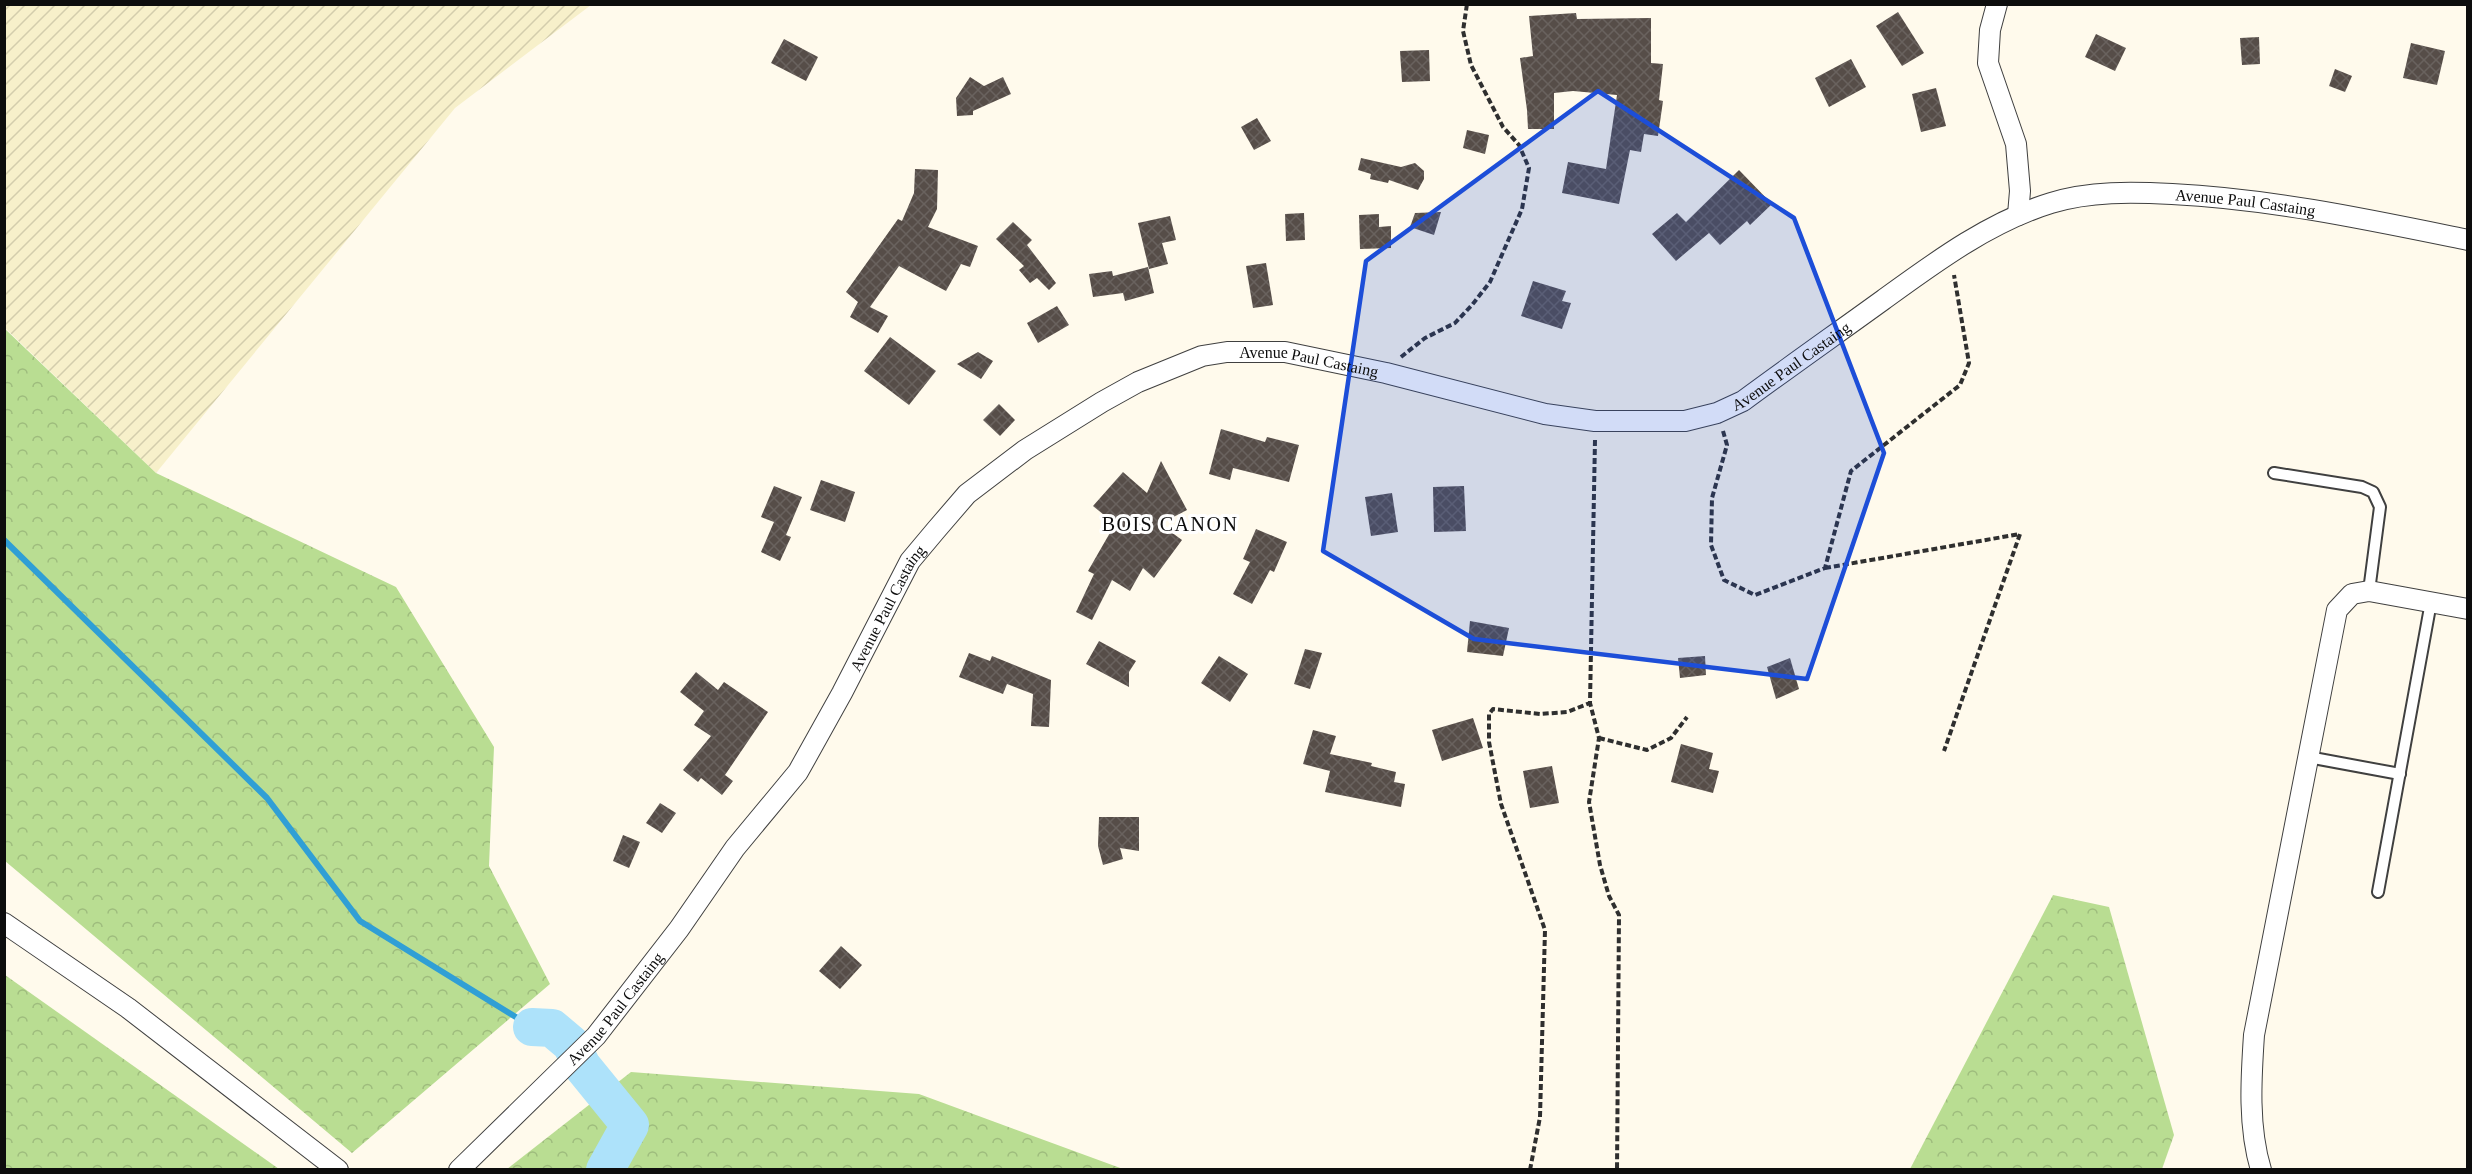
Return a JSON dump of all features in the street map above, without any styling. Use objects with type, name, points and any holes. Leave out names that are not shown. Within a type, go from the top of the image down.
[{"type":"street","points":[[1997,4],[1990,30],[1988,63],[2016,144],[2019,175],[2018,215]]},
{"type":"street","name":"Avenue Paul Castaing","points":[[459,1170],[596,1036],[679,929],[735,848],[798,772],[842,693],[910,561],[967,494],[1025,450],[1138,382],[1202,356],[1227,352],[1285,352],[1386,373],[1545,414],[1595,421],[1684,421],[1717,413],[1743,401],[1950,254],[2018,215],[2051,202],[2090,194],[2196,195],[2285,206],[2468,240]]},
{"type":"street","points":[[2261,1170],[2256,1154],[2251,1083],[2254,1035],[2337,610],[2352,594],[2369,591],[2468,609]]},
{"type":"street","points":[[4,923],[128,1008],[338,1170]]},
{"type":"lane","points":[[2274,473],[2362,487],[2373,492],[2380,507],[2369,591]]},
{"type":"lane","points":[[2378,892],[2431,602]]},
{"type":"lane","points":[[2308,757],[2400,774]]},
{"type":"path","points":[[1386,373],[1403,355],[1425,338],[1455,323],[1472,305],[1490,282],[1522,209],[1529,168],[1519,145],[1503,127],[1471,65],[1463,31],[1467,4]]},
{"type":"path","points":[[1825,568],[1851,471],[1960,385],[1969,363],[1950,254]]},
{"type":"path","points":[[1717,413],[1727,445],[1712,498],[1711,545],[1724,580],[1755,595],[1825,568],[2020,534],[1944,751]]},
{"type":"path","points":[[1595,421],[1590,703],[1599,738],[1589,802],[1600,865],[1609,896],[1619,915],[1617,1170]]},
{"type":"path","points":[[1530,1170],[1540,1117],[1545,930],[1501,804],[1489,742],[1490,714],[1493,709],[1540,714],[1567,712],[1590,703]]},
{"type":"path","points":[[1599,738],[1647,750],[1671,738],[1687,717]]},
{"type":"highlighted area","points":[[1598,91],[1794,218],[1884,453],[1807,679],[1474,639],[1323,551],[1366,261]]},
{"type":"shaded area","points":[[4,5],[591,5],[455,108],[156,473],[5,328]]},
{"type":"green space","points":[[4,328],[156,473],[396,587],[494,747],[489,866],[550,984],[352,1153],[5,861]]},
{"type":"green space","points":[[2053,895],[2109,907],[2174,1135],[2162,1169],[1910,1169]]},
{"type":"green space","points":[[5,975],[279,1169],[5,1169]]},
{"type":"green space","points":[[631,1072],[919,1094],[1123,1169],[507,1169]]},
{"type":"building","points":[[1898,12],[1924,53],[1902,66],[1876,26]]},
{"type":"building","points":[[1576,13],[1577,19],[1651,18],[1651,63],[1663,64],[1659,100],[1663,101],[1658,136],[1644,134],[1641,152],[1630,150],[1619,204],[1562,193],[1568,162],[1606,169],[1617,95],[1573,91],[1554,93],[1554,129],[1528,129],[1520,58],[1533,56],[1529,16]]},
{"type":"building","points":[[2096,34],[2126,48],[2115,71],[2085,57]]},
{"type":"building","points":[[2259,37],[2260,64],[2242,65],[2240,38]]},
{"type":"building","points":[[784,39],[818,57],[806,81],[771,63]]},
{"type":"building","points":[[2411,43],[2445,51],[2437,85],[2403,78]]},
{"type":"building","points":[[1429,50],[1430,81],[1402,82],[1400,51]]},
{"type":"building","points":[[1851,59],[1866,87],[1829,107],[1815,78]]},
{"type":"building","points":[[2335,69],[2352,76],[2345,92],[2329,86]]},
{"type":"building","points":[[970,77],[984,86],[1003,77],[1011,94],[973,111],[973,115],[957,116],[956,98]]},
{"type":"building","points":[[1936,88],[1946,126],[1921,132],[1912,94]]},
{"type":"building","points":[[1257,118],[1271,141],[1254,150],[1241,127]]},
{"type":"building","points":[[1467,130],[1489,135],[1485,154],[1463,148]]},
{"type":"building","points":[[1361,158],[1401,167],[1415,163],[1424,171],[1424,179],[1418,190],[1389,180],[1388,183],[1370,179],[1371,174],[1358,170]]},
{"type":"building","points":[[915,169],[938,170],[937,209],[928,227],[978,246],[970,267],[961,264],[946,291],[899,266],[870,307],[888,316],[878,333],[850,317],[858,302],[846,292],[898,219],[902,221],[914,193]]},
{"type":"building","points":[[1739,170],[1772,204],[1750,225],[1747,221],[1720,245],[1709,233],[1676,261],[1652,234],[1677,213],[1686,222]]},
{"type":"building","points":[[1441,212],[1434,235],[1410,227],[1415,213]]},
{"type":"building","points":[[1304,213],[1305,240],[1286,241],[1285,214]]},
{"type":"building","points":[[1379,214],[1379,227],[1391,226],[1391,248],[1360,249],[1359,215]]},
{"type":"building","points":[[1170,216],[1176,240],[1162,243],[1168,264],[1149,269],[1138,223]]},
{"type":"building","points":[[1013,222],[1032,240],[1027,245],[1056,283],[1049,290],[1037,278],[1030,283],[1019,270],[1024,266],[996,239]]},
{"type":"building","points":[[1266,263],[1273,305],[1253,308],[1246,266]]},
{"type":"building","points":[[1148,267],[1154,293],[1125,301],[1123,293],[1093,297],[1089,274],[1112,271],[1113,276]]},
{"type":"building","points":[[1533,281],[1566,291],[1562,301],[1571,303],[1562,329],[1521,316]]},
{"type":"building","points":[[1057,306],[1069,325],[1038,343],[1027,323]]},
{"type":"building","points":[[890,337],[936,371],[909,405],[864,371]]},
{"type":"building","points":[[978,352],[993,361],[981,379],[957,364]]},
{"type":"building","points":[[999,404],[1015,420],[1000,436],[983,420]]},
{"type":"building","points":[[1221,429],[1265,442],[1267,437],[1299,445],[1289,482],[1233,468],[1230,480],[1209,474]]},
{"type":"building","points":[[1161,461],[1187,510],[1160,524],[1182,540],[1154,578],[1143,568],[1130,591],[1112,580],[1092,620],[1076,612],[1094,574],[1088,571],[1115,524],[1093,506],[1123,472],[1147,493]]},
{"type":"building","points":[[821,480],[855,492],[845,522],[810,510]]},
{"type":"building","points":[[774,486],[802,497],[786,535],[791,537],[780,561],[761,552],[774,522],[761,517]]},
{"type":"building","points":[[1464,486],[1466,531],[1434,532],[1433,487]]},
{"type":"building","points":[[1392,493],[1398,532],[1371,536],[1365,497]]},
{"type":"building","points":[[1256,529],[1287,542],[1274,572],[1270,570],[1252,604],[1233,594],[1250,562],[1243,559]]},
{"type":"building","points":[[1470,621],[1509,628],[1503,656],[1467,652]]},
{"type":"building","points":[[1099,641],[1136,661],[1129,672],[1129,687],[1086,664]]},
{"type":"building","points":[[1305,649],[1322,653],[1310,689],[1294,684]]},
{"type":"building","points":[[969,653],[990,661],[992,656],[1051,680],[1049,727],[1031,726],[1033,694],[1007,684],[1003,694],[959,677]]},
{"type":"building","points":[[1219,656],[1248,674],[1230,702],[1201,683]]},
{"type":"building","points":[[1705,656],[1706,675],[1680,678],[1678,658]]},
{"type":"building","points":[[1790,658],[1799,689],[1776,699],[1767,667]]},
{"type":"building","points":[[696,672],[718,690],[724,682],[768,712],[725,775],[733,781],[722,795],[701,778],[698,782],[683,770],[711,736],[694,725],[704,711],[680,692]]},
{"type":"building","points":[[1473,718],[1483,748],[1442,761],[1432,730]]},
{"type":"building","points":[[1313,730],[1336,736],[1330,754],[1372,763],[1371,766],[1396,772],[1394,782],[1405,784],[1401,807],[1325,792],[1330,771],[1303,764]]},
{"type":"building","points":[[1681,744],[1713,753],[1709,769],[1719,771],[1713,793],[1671,782]]},
{"type":"building","points":[[1552,766],[1559,803],[1530,808],[1523,771]]},
{"type":"building","points":[[660,803],[676,813],[662,833],[646,823]]},
{"type":"building","points":[[1099,817],[1139,817],[1139,851],[1120,848],[1123,859],[1103,865],[1098,846]]},
{"type":"building","points":[[623,835],[640,842],[629,868],[613,861]]},
{"type":"building","points":[[841,946],[862,965],[840,989],[819,971]]},
{"type":"waterway","points":[[4,540],[267,798],[360,921],[532,1027]]},
{"type":"waterway","points":[[532,1027],[552,1028],[571,1044],[582,1066],[630,1125],[605,1170]]},
{"type":"district","name":"BOIS CANON","points":[[1170,524]]}]
